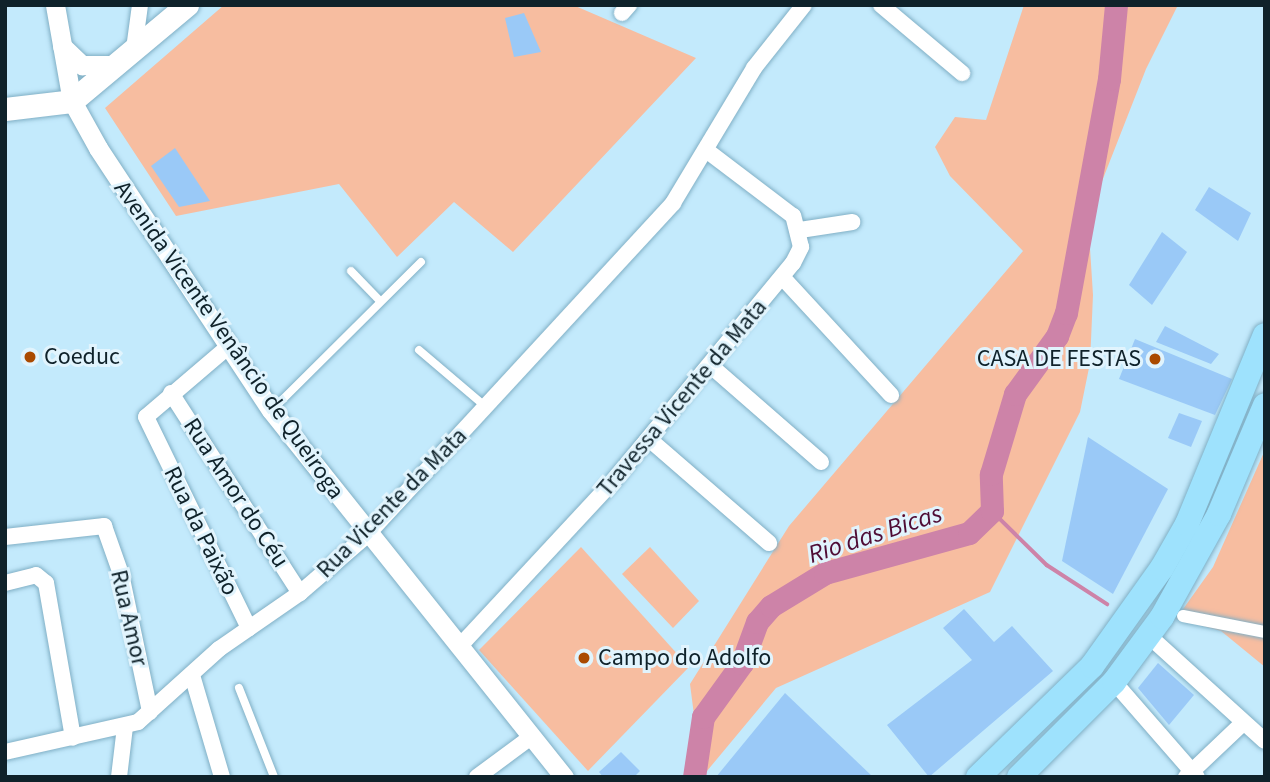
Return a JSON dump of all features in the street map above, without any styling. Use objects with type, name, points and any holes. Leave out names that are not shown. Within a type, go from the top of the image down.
[{"type":"main road","points":[[5,109],[72,101],[187,5]]},
{"type":"main road","points":[[978,777],[1091,666],[1162,568],[1187,524],[1265,335]]},
{"type":"main road","points":[[1019,777],[1114,682],[1149,636],[1196,561],[1265,405]]},
{"type":"street","name":"Avenida Vicente Venâncio de Queiroga","points":[[55,5],[72,101],[271,410],[366,536],[564,777]]},
{"type":"street","points":[[134,49],[140,5]]},
{"type":"street","name":"Rua Vicente da Mata","points":[[5,752],[125,727],[150,712],[249,628],[300,593],[366,536],[673,203],[754,68],[804,5]]},
{"type":"street","points":[[881,5],[962,73]]},
{"type":"street","points":[[62,46],[82,65],[115,65]]},
{"type":"street","points":[[706,150],[781,205],[800,230],[852,222]]},
{"type":"street","name":"Travessa Vicente da Mata","points":[[459,647],[649,439],[784,279],[801,247],[800,230]]},
{"type":"street","points":[[784,279],[891,395]]},
{"type":"street","name":"Rua Amor do Céu","points":[[153,433],[147,415],[229,346]]},
{"type":"street","points":[[711,366],[821,462]]},
{"type":"street","name":"Rua Amor do Céu","points":[[171,393],[300,593]]},
{"type":"street","name":"Rua da Paixão","points":[[153,433],[249,628]]},
{"type":"street","points":[[649,439],[769,543]]},
{"type":"street","name":"Rua Amor","points":[[5,537],[104,526],[121,574],[150,712]]},
{"type":"street","points":[[5,583],[40,576],[46,583],[73,738]]},
{"type":"street","points":[[1183,616],[1265,632]]},
{"type":"street","points":[[1149,636],[1265,741]]},
{"type":"street","points":[[192,676],[222,777]]},
{"type":"street","points":[[1114,682],[1192,775],[1243,723]]},
{"type":"street","points":[[119,777],[125,727]]},
{"type":"street","points":[[477,777],[531,737]]},
{"type":"lane","points":[[271,410],[421,262]]},
{"type":"lane","points":[[351,271],[380,301]]},
{"type":"lane","points":[[419,350],[486,408]]},
{"type":"lane","points":[[239,688],[274,777]]},
{"type":"shaded area","points":[[224,5],[573,5],[696,58],[513,252],[454,202],[397,257],[339,184],[176,216],[105,108]]},
{"type":"shaded area","points":[[1024,5],[1178,5],[1146,69],[1088,217],[1093,295],[1090,363],[1080,412],[990,592],[776,688],[702,777],[690,684],[789,526],[1023,251],[950,176],[935,147],[955,117],[986,120]]},
{"type":"shaded area","points":[[1265,450],[1265,667],[1221,631],[1176,619],[1213,567]]},
{"type":"shaded area","name":"Campo do Adolfo","points":[[581,547],[689,667],[588,771],[479,650]]},
{"type":"shaded area","points":[[650,547],[699,601],[673,628],[622,574]]},
{"type":"building","points":[[524,13],[541,52],[514,57],[505,18]]},
{"type":"building","points":[[175,148],[210,201],[179,207],[151,166]]},
{"type":"building","points":[[1209,187],[1251,213],[1238,241],[1195,210]]},
{"type":"building","points":[[1162,232],[1187,252],[1152,305],[1129,285]]},
{"type":"building","points":[[1165,326],[1219,354],[1211,364],[1156,342]]},
{"type":"building","name":"CASA DE FESTAS","points":[[1135,339],[1232,379],[1215,415],[1119,379]]},
{"type":"building","points":[[1179,413],[1202,421],[1191,447],[1168,438]]},
{"type":"building","points":[[1088,437],[1168,489],[1113,594],[1062,561]]},
{"type":"building","points":[[964,609],[994,642],[1012,626],[1053,671],[929,777],[887,725],[972,660],[943,628]]},
{"type":"building","points":[[1158,663],[1194,695],[1169,725],[1138,688]]},
{"type":"building","points":[[785,693],[873,777],[716,777]]},
{"type":"building","points":[[621,752],[640,771],[634,777],[603,777],[599,772]]},
{"type":"waterway","name":"Rio das Bicas","points":[[694,777],[703,717],[742,663],[757,622],[771,606],[825,573],[969,533],[992,511],[991,474],[1015,394],[1057,336],[1066,313],[1109,79],[1116,5]]},
{"type":"waterway","points":[[992,511],[1047,565],[1107,604]]},
{"type":"place","name":"Coeduc","points":[[30,357]]},
{"type":"place","name":"CASA DE FESTAS","points":[[1155,359]]},
{"type":"place","name":"Campo do Adolfo","points":[[584,658]]}]
